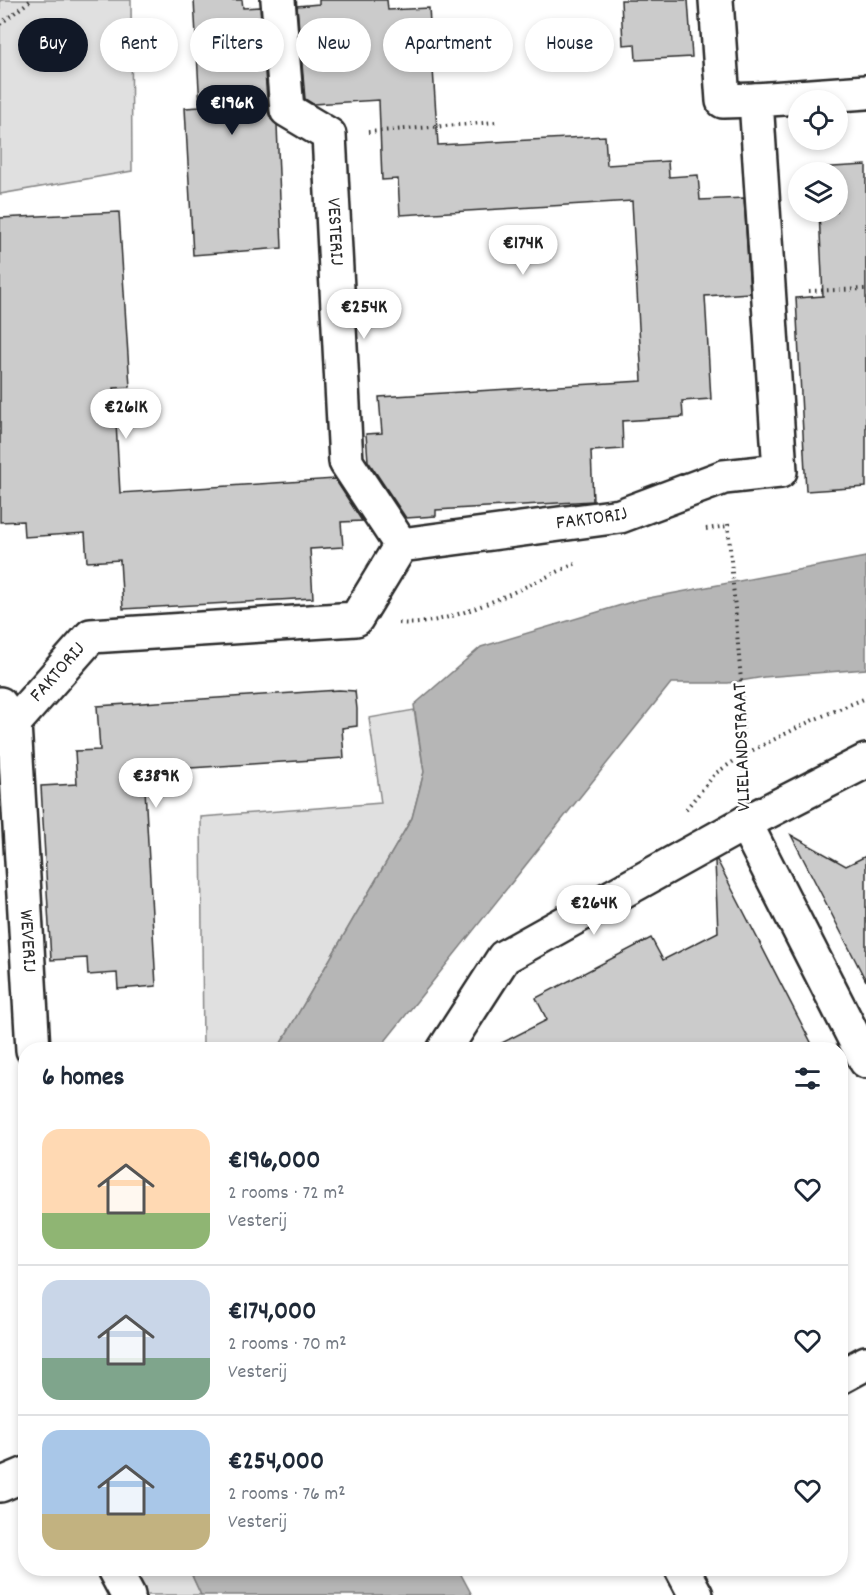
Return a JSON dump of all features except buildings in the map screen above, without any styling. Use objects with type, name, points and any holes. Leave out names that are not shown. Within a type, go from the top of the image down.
[{"type":"street","points":[[278,0],[286,110],[330,135]]},
{"type":"street","points":[[716,0],[723,101],[866,92]]},
{"type":"street","name":"FAKTORIJ","points":[[401,545],[620,516],[724,477],[780,471],[756,100]]},
{"type":"street","name":"VESTERIJ","points":[[330,135],[346,462],[401,545]]},
{"type":"street","points":[[356,619],[401,545]]},
{"type":"street","name":"FAKTORIJ","points":[[5,721],[91,636],[356,619]]},
{"type":"street","name":"WEVERIJ","points":[[5,721],[32,1042]]},
{"type":"street","points":[[449,1042],[504,957],[745,823],[866,761]]},
{"type":"street","name":"VLIELANDSTRAAT","points":[[745,823],[866,1062]]},
{"type":"street","points":[[0,1485],[18,1477]]},
{"type":"street","points":[[118,1576],[128,1595]]},
{"type":"street","points":[[686,1576],[696,1595]]},
{"type":"path","points":[[0,24],[31,0]]},
{"type":"path","points":[[330,135],[496,122]]},
{"type":"path","points":[[769,292],[866,289]]},
{"type":"path","name":"VLIELANDSTRAAT","points":[[724,477],[742,693],[745,823]]},
{"type":"path","points":[[697,530],[728,526]]},
{"type":"path","points":[[356,619],[412,625],[468,611],[579,562]]},
{"type":"path","points":[[743,755],[813,720],[866,698]]},
{"type":"shaded area","points":[[0,0],[131,0],[131,18],[100,18],[100,72],[131,72],[132,171],[0,194]]},
{"type":"shaded area","points":[[866,557],[866,669],[764,677],[728,683],[671,683],[384,1042],[282,1042],[412,818],[424,772],[414,705],[481,647],[638,600]]},
{"type":"shaded area","points":[[414,710],[424,772],[412,818],[282,1042],[203,1042],[201,817],[381,803],[369,718]]},
{"type":"shaded area","points":[[134,1576],[192,1576],[201,1595],[144,1595]]},
{"type":"shaded area","points":[[192,1576],[462,1576],[472,1595],[201,1595]]}]
